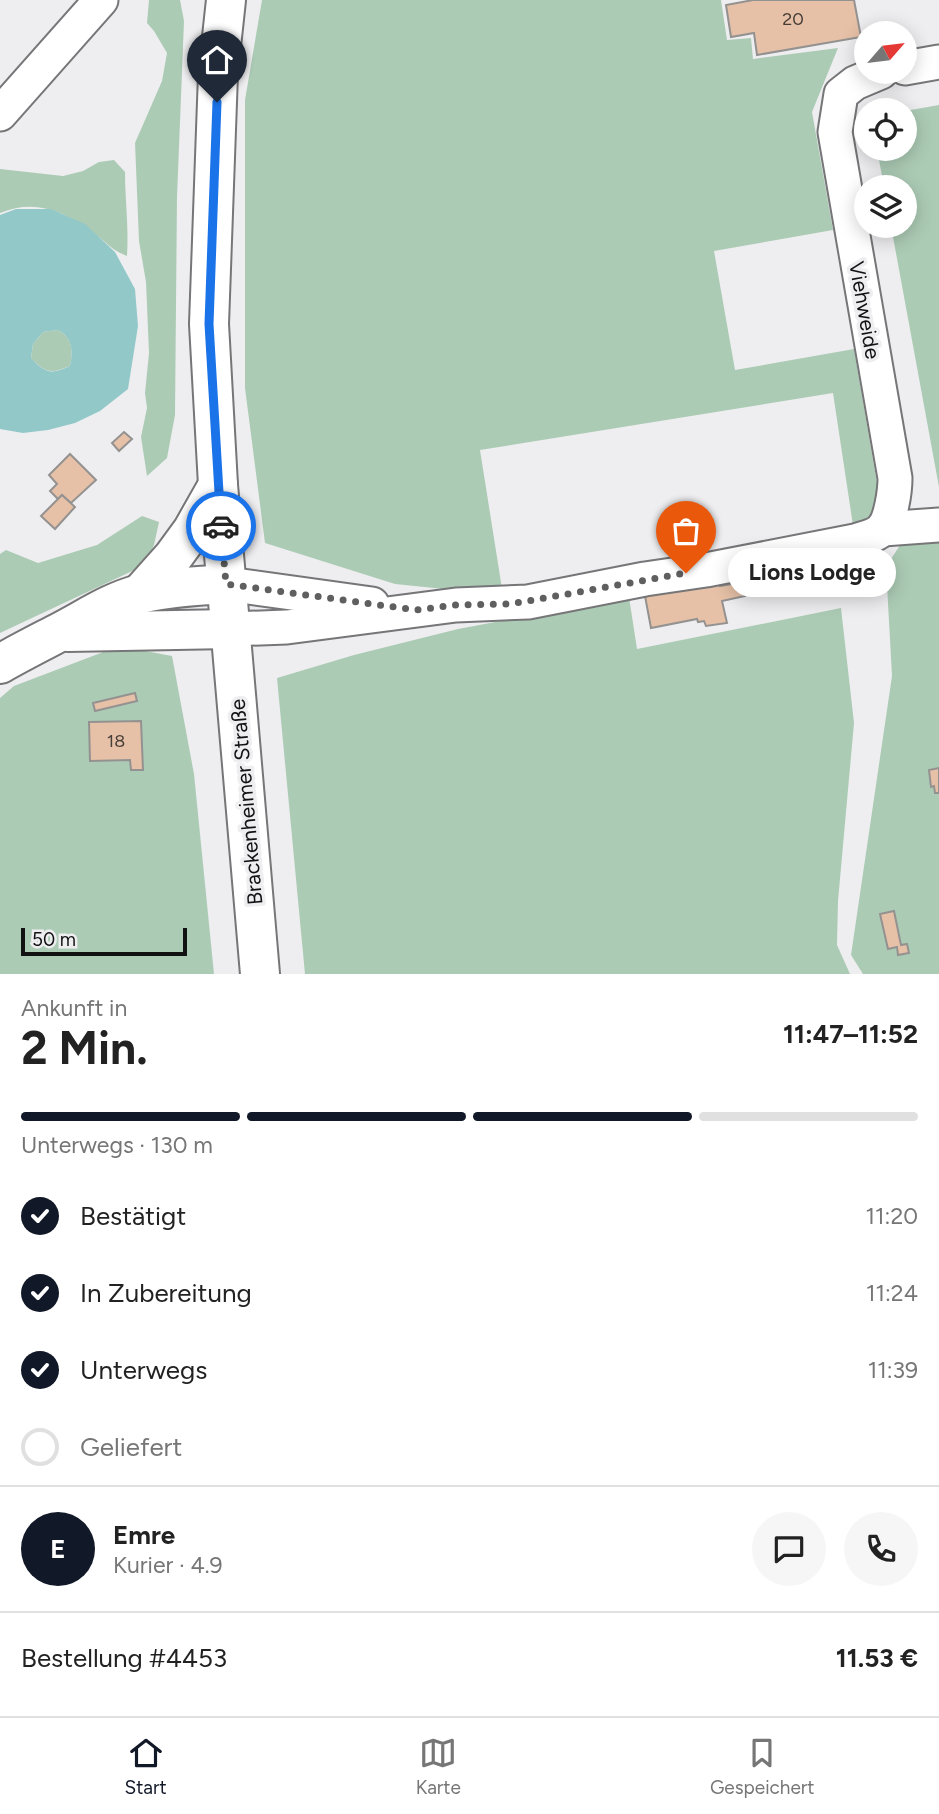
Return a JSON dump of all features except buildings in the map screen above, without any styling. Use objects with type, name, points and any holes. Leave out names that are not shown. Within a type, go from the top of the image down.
[{"type":"main road","name":"Brackenheimer Straße","points":[[226,0],[218,74],[209,324],[218,485],[260,974]]},
{"type":"main road","points":[[140,594],[192,531],[218,485]]},
{"type":"main road","points":[[0,664],[100,610],[140,594],[226,584]]},
{"type":"main road","points":[[60,632],[230,629]]},
{"type":"street","points":[[0,114],[101,0]]},
{"type":"street","points":[[917,66],[939,62]]},
{"type":"street","name":"Viehweide","points":[[854,84],[841,94],[835,132],[895,478],[895,493],[883,529]]},
{"type":"street","points":[[230,629],[288,627],[456,605],[510,604],[855,541],[883,529],[939,525]]},
{"type":"street","points":[[226,584],[416,610]]},
{"type":"green space","points":[[149,0],[180,0],[184,21],[177,197],[175,415],[167,458],[147,476],[141,437],[147,408],[145,393],[149,353],[146,282],[139,241],[135,143],[162,81],[167,53],[147,23]]},
{"type":"green space","points":[[262,0],[721,0],[727,40],[751,38],[753,59],[838,48],[812,112],[833,230],[714,251],[735,370],[854,349],[883,518],[854,532],[833,393],[480,450],[503,595],[395,584],[265,543],[245,388],[245,100]]},
{"type":"green space","points":[[939,105],[939,487],[893,238],[917,238],[917,175],[882,175],[879,161],[917,161],[917,109]]},
{"type":"green space","points":[[114,160],[125,172],[127,256],[77,222],[53,210],[28,207],[0,213],[0,169],[63,176],[83,171],[99,162]]},
{"type":"green space","points":[[58,330],[67,337],[71,345],[70,366],[49,371],[31,358],[33,344],[43,332]]},
{"type":"green space","points":[[142,516],[159,522],[154,545],[145,565],[0,633],[0,554],[6,550],[38,563],[97,545]]},
{"type":"green space","points":[[939,537],[939,974],[863,974],[851,955],[892,676],[886,567],[900,545]]},
{"type":"green space","points":[[629,597],[637,649],[841,608],[854,723],[838,901],[837,945],[850,974],[305,974],[277,678],[458,629]]},
{"type":"green space","points":[[119,646],[172,656],[194,774],[214,974],[0,974],[0,698],[14,686]]},
{"type":"water","points":[[16,209],[51,209],[85,224],[115,252],[135,289],[138,326],[128,389],[100,411],[75,423],[23,433],[0,429],[0,215]],"holes":[[[58,330],[71,345],[70,366],[58,371],[40,367],[31,358],[33,344],[43,332]]]},
{"type":"way so far","points":[[221,526],[226,584],[416,610],[456,605],[510,604],[686,573]]},
{"type":"place","name":"Lions Lodge","points":[[686,573]]},
{"type":"route","points":[[217,102],[209,324],[221,526]]}]
